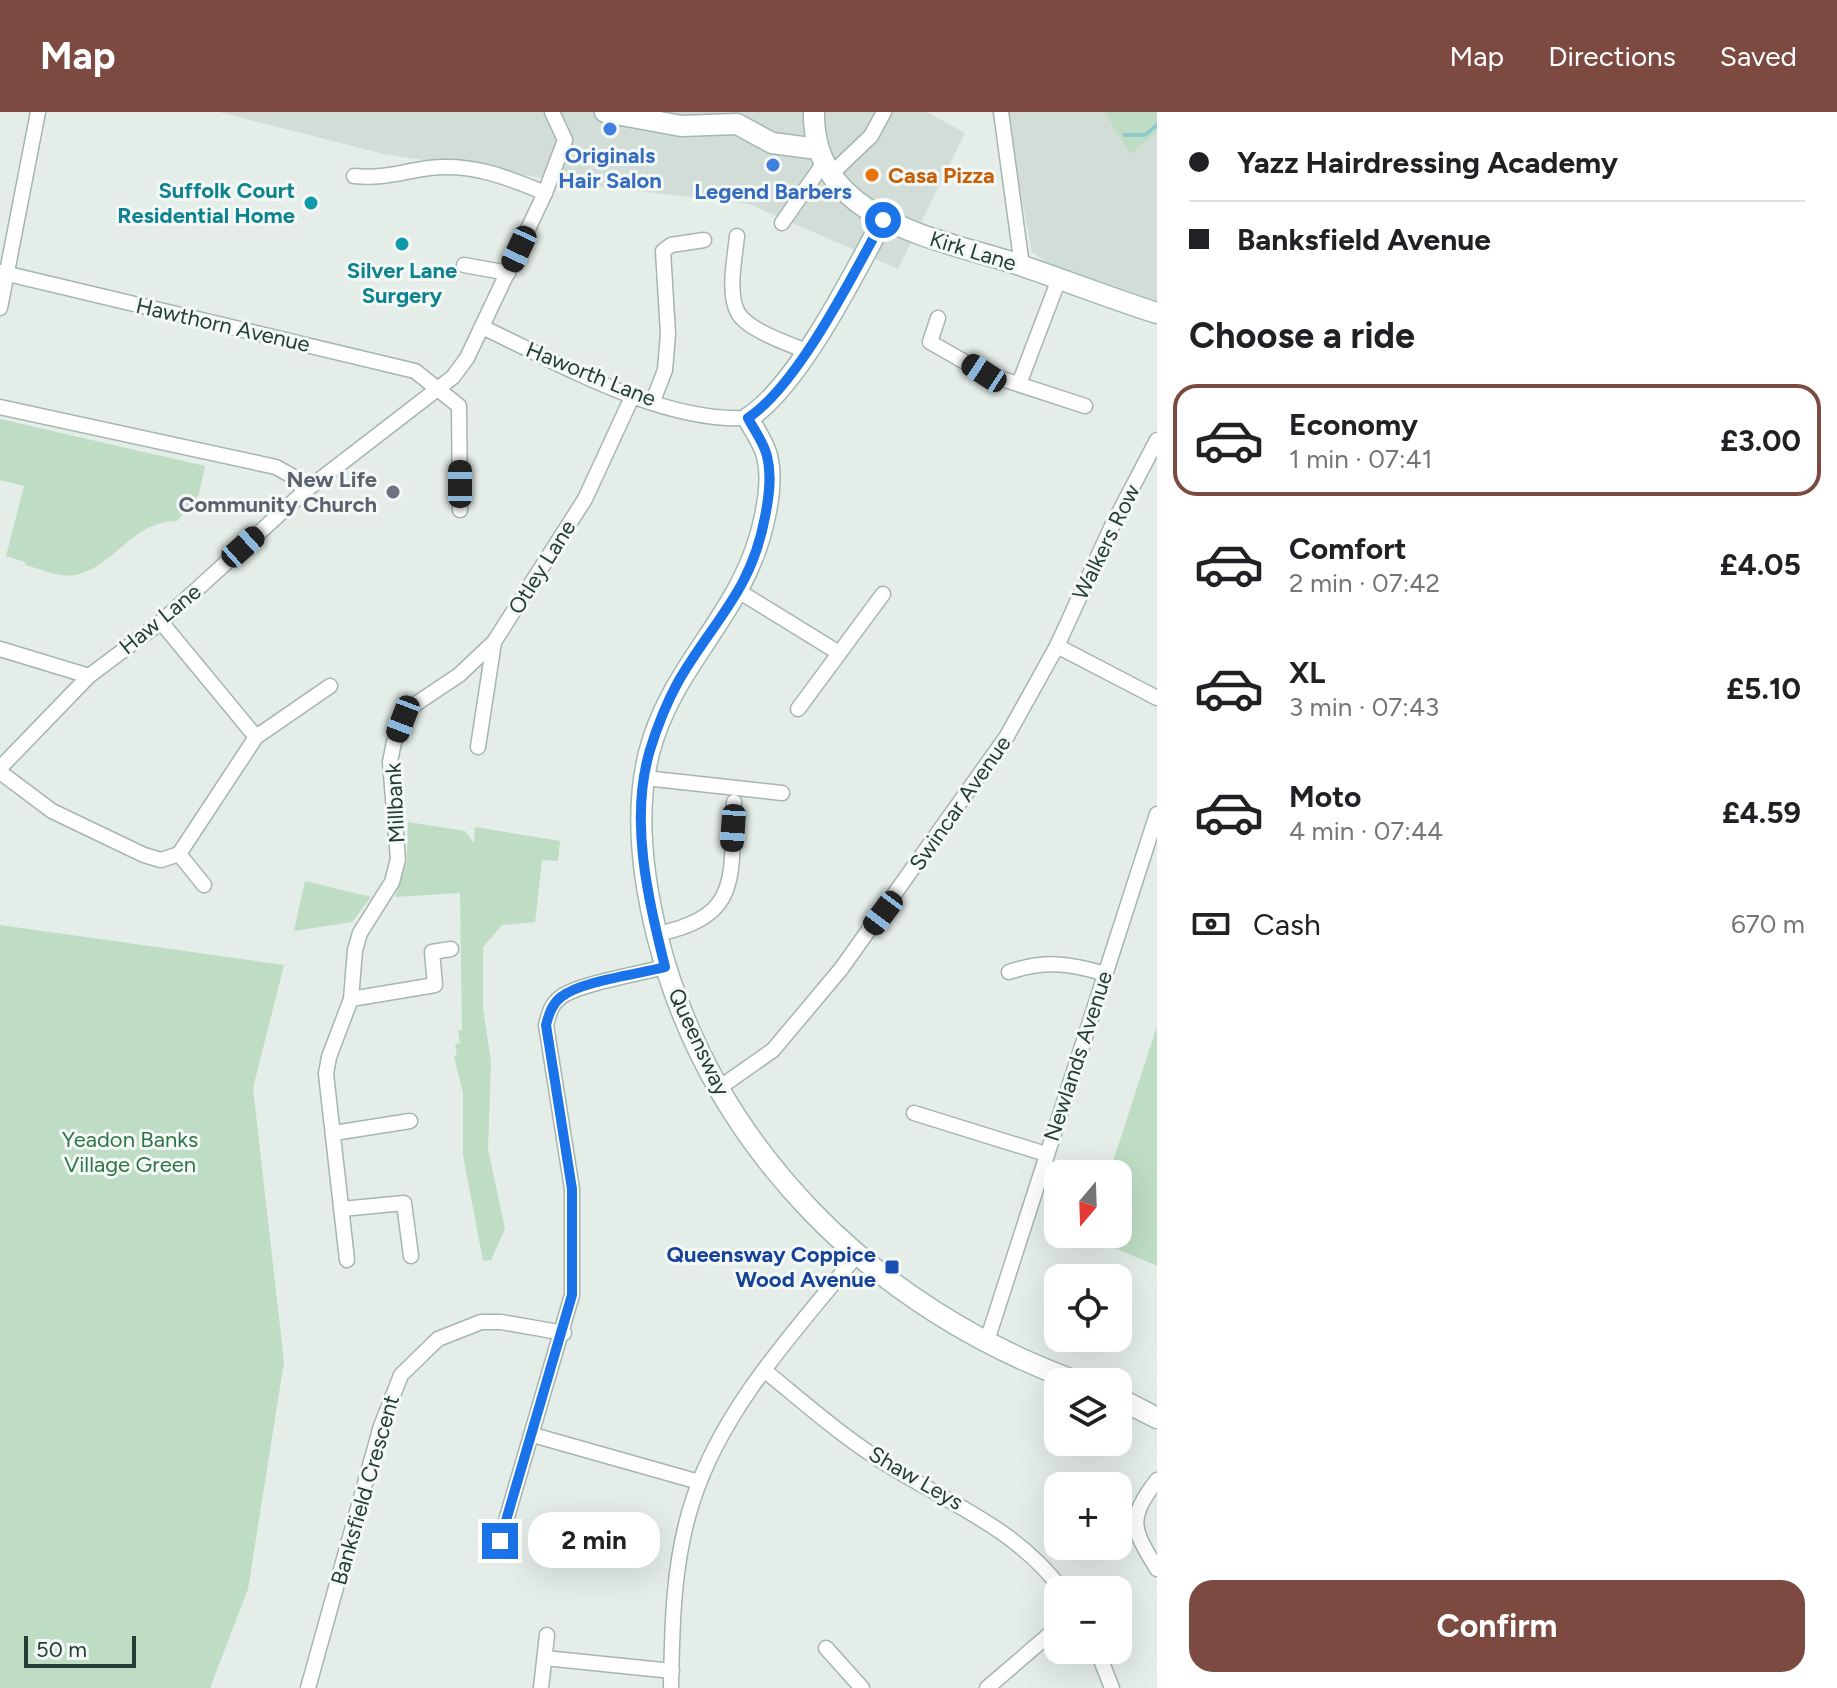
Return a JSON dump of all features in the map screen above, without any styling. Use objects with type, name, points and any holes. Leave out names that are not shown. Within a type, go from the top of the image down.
[{"type":"street","points":[[0,308],[4,273],[38,112]]},
{"type":"street","name":"Haw Lane","points":[[0,770],[89,676],[161,622],[305,491],[441,389],[464,363],[545,193],[565,140],[552,112]]},
{"type":"street","points":[[605,112],[681,126],[734,118],[772,143],[824,162]]},
{"type":"street","points":[[814,112],[824,162]]},
{"type":"street","points":[[782,223],[824,162],[871,136],[884,112]]},
{"type":"street","points":[[1001,112],[1022,266]]},
{"type":"street","name":"Kirk Lane","points":[[824,162],[853,199],[883,220],[915,234],[1022,266],[1157,313]]},
{"type":"street","points":[[354,176],[382,179],[429,168],[467,168],[488,171],[545,193]]},
{"type":"street","points":[[748,418],[767,406],[805,351],[843,294],[883,220]]},
{"type":"street","points":[[737,236],[733,290],[738,313],[753,325],[805,351]]},
{"type":"street","points":[[653,401],[665,370],[668,334],[663,251],[671,245],[704,240]]},
{"type":"street","points":[[464,265],[508,273]]},
{"type":"street","name":"Hawthorn Avenue","points":[[4,273],[400,367],[415,371],[441,389]]},
{"type":"street","points":[[1019,384],[1059,279]]},
{"type":"street","points":[[938,318],[930,342],[946,348],[984,373],[1085,406]]},
{"type":"street","name":"Haworth Lane","points":[[482,327],[633,395],[729,419],[748,418]]},
{"type":"street","points":[[441,389],[459,406],[460,510]]},
{"type":"street","name":"Otley Lane","points":[[478,747],[494,642],[585,499],[633,395]]},
{"type":"street","points":[[0,407],[276,467],[292,476],[305,491]]},
{"type":"street","name":"Queensway","points":[[748,418],[767,454],[770,481],[757,553],[740,592],[678,681],[661,716],[645,778],[643,850],[665,967],[690,1031],[719,1088],[774,1171],[811,1214],[896,1289],[986,1344],[1044,1368]]},
{"type":"street","name":"Walkers Row","points":[[1057,646],[1111,528],[1157,440]]},
{"type":"street","points":[[740,592],[839,653]]},
{"type":"street","points":[[798,709],[883,594]]},
{"type":"street","points":[[161,622],[256,737]]},
{"type":"street","name":"Millbank","points":[[347,1260],[326,1074],[329,1057],[351,999],[355,950],[360,933],[392,882],[398,859],[390,762],[403,719],[411,707],[459,675],[494,642]]},
{"type":"street","points":[[1057,646],[1157,698]]},
{"type":"street","name":"Swincar Avenue","points":[[719,1088],[773,1050],[841,969],[1007,736],[1057,646]]},
{"type":"street","points":[[0,649],[89,676]]},
{"type":"street","points":[[0,770],[52,811],[144,855],[161,860],[179,854],[256,737],[330,686]]},
{"type":"street","points":[[645,778],[782,793]]},
{"type":"street","points":[[657,934],[695,924],[717,910],[730,879],[734,802]]},
{"type":"street","name":"Newlands Avenue","points":[[986,1344],[1157,814]]},
{"type":"street","points":[[179,854],[204,885]]},
{"type":"street","points":[[351,999],[435,985],[432,952],[451,949]]},
{"type":"street","points":[[1009,972],[1032,964],[1067,963],[1105,974]]},
{"type":"street","points":[[500,1541],[564,1333],[572,1295],[573,1215],[546,1025],[550,1009],[561,996],[582,988],[665,967]]},
{"type":"street","points":[[914,1113],[1046,1154]]},
{"type":"street","points":[[334,1133],[410,1121]]},
{"type":"street","points":[[342,1209],[404,1203],[411,1256]]},
{"type":"street","points":[[671,1688],[680,1554],[699,1482],[721,1438],[765,1371],[856,1256]]},
{"type":"street","name":"Banksfield Crescent","points":[[308,1688],[381,1426],[401,1375],[438,1339],[481,1322],[501,1322],[564,1333]]},
{"type":"street","name":"Shaw Leys","points":[[765,1371],[893,1469],[967,1508],[1001,1531],[1050,1576]]},
{"type":"street","points":[[1132,1405],[1157,1418]]},
{"type":"street","points":[[533,1435],[699,1482]]},
{"type":"street","points":[[1157,1480],[1140,1502],[1135,1519],[1137,1536],[1157,1569]]},
{"type":"street","points":[[541,1688],[547,1635]]},
{"type":"street","points":[[987,1688],[1044,1639]]},
{"type":"street","points":[[826,1648],[862,1688]]},
{"type":"street","points":[[545,1658],[672,1671]]},
{"type":"street","points":[[1103,1664],[1112,1688]]},
{"type":"shaded area","points":[[219,112],[927,112],[965,133],[898,269],[749,204],[588,185],[384,154]]},
{"type":"shaded area","points":[[1005,112],[1104,112],[1131,153],[1157,132],[1157,301],[1049,264],[1032,252]]},
{"type":"green space","points":[[1104,112],[1157,112],[1157,132],[1131,154]]},
{"type":"green space","points":[[0,419],[205,466],[199,494],[177,521],[147,529],[89,570],[63,575],[26,565],[6,556],[24,486],[0,480]]},
{"type":"green space","points":[[408,822],[465,831],[474,843],[475,827],[560,841],[558,861],[542,860],[535,922],[502,925],[483,947],[483,1008],[491,1062],[488,1149],[505,1229],[491,1260],[483,1261],[463,1155],[463,1093],[454,1056],[457,1055],[455,1044],[460,1043],[458,1031],[462,1030],[460,893],[395,897],[407,860]]},
{"type":"green space","points":[[305,881],[371,897],[352,922],[294,931]]},
{"type":"green space","name":"Yeadon Banks Village Green","points":[[0,925],[284,965],[253,1088],[284,1362],[248,1589],[210,1688],[0,1688]]},
{"type":"green space","points":[[1157,1026],[1157,1266],[1115,1248],[1132,1248],[1132,1160],[1114,1160]]},
{"type":"waterway","points":[[1125,135],[1145,135],[1157,125]]},
{"type":"place","name":"Originals Hair Salon","points":[[610,129]]},
{"type":"place","name":"Legend Barbers","points":[[773,165]]},
{"type":"place","name":"Casa Pizza","points":[[872,175]]},
{"type":"place","name":"Suffolk Court Residential Home","points":[[311,203]]},
{"type":"place","name":"Silver Lane Surgery","points":[[402,244]]},
{"type":"place","name":"New Life Community Church","points":[[393,492]]},
{"type":"place","name":"Queensway Coppice Wood Avenue","points":[[892,1267]]},
{"type":"route","points":[[500,1541],[564,1333],[572,1295],[572,1189],[546,1025],[550,1009],[561,996],[582,988],[665,967],[652,916],[643,850],[641,819],[649,754],[661,716],[678,681],[740,592],[757,553],[770,481],[767,454],[748,418],[767,406],[784,383],[843,294],[883,220]]}]
